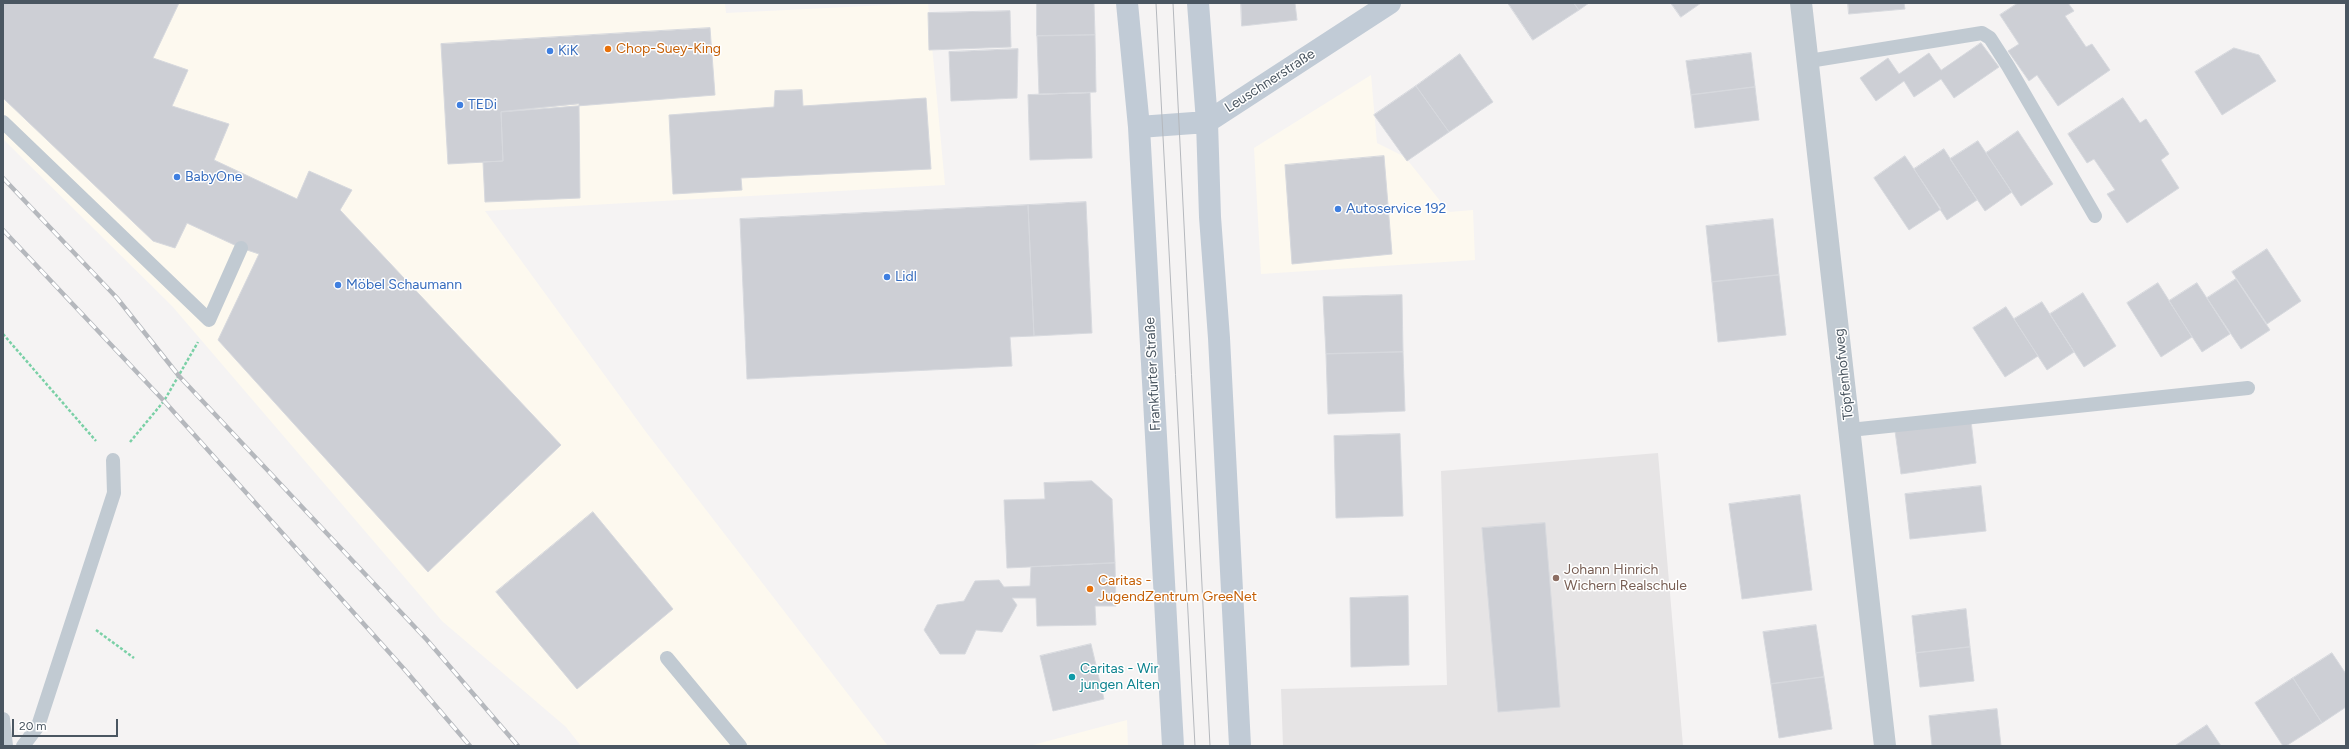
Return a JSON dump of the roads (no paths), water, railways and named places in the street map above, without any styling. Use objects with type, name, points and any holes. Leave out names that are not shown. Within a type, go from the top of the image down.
[{"type":"main road","name":"Frankfurter Straße","points":[[1127,3],[1138,127],[1173,746]]},
{"type":"main road","points":[[1198,3],[1207,122],[1210,217],[1219,338],[1240,746]]},
{"type":"main road","name":"Leuschnerstraße","points":[[1138,127],[1207,122],[1390,3]]},
{"type":"street","name":"Töpfenhofweg","points":[[1801,3],[1809,61],[1885,746]]},
{"type":"lane","points":[[1809,61],[1982,33],[1990,38],[2008,66],[2095,216]]},
{"type":"lane","points":[[3,122],[209,320],[241,248]]},
{"type":"lane","points":[[1850,430],[2248,388]]},
{"type":"lane","points":[[24,746],[38,726],[114,493],[113,460]]},
{"type":"lane","points":[[667,658],[740,746]]},
{"type":"lane","points":[[3,719],[6,746]]},
{"type":"tram line","points":[[1156,3],[1195,746]]},
{"type":"tram line","points":[[1173,3],[1210,746]]},
{"type":"railway","points":[[3,178],[117,298],[179,376],[427,640],[518,746]]},
{"type":"railway","points":[[3,230],[164,401],[405,670],[470,746]]},
{"type":"place","name":"Chop-Suey-King","points":[[608,49]]},
{"type":"place","name":"KiK","points":[[550,51]]},
{"type":"place","name":"TEDi","points":[[460,105]]},
{"type":"place","name":"BabyOne","points":[[177,177]]},
{"type":"place","name":"Autoservice 192","points":[[1338,209]]},
{"type":"place","name":"Lidl","points":[[887,277]]},
{"type":"place","name":"Möbel Schaumann","points":[[338,285]]},
{"type":"place","name":"Johann Hinrich Wichern Realschule","points":[[1556,578]]},
{"type":"place","name":"Caritas - JugendZentrum GreeNet","points":[[1090,589]]},
{"type":"place","name":"Caritas - Wir jungen Alten","points":[[1072,677]]}]
